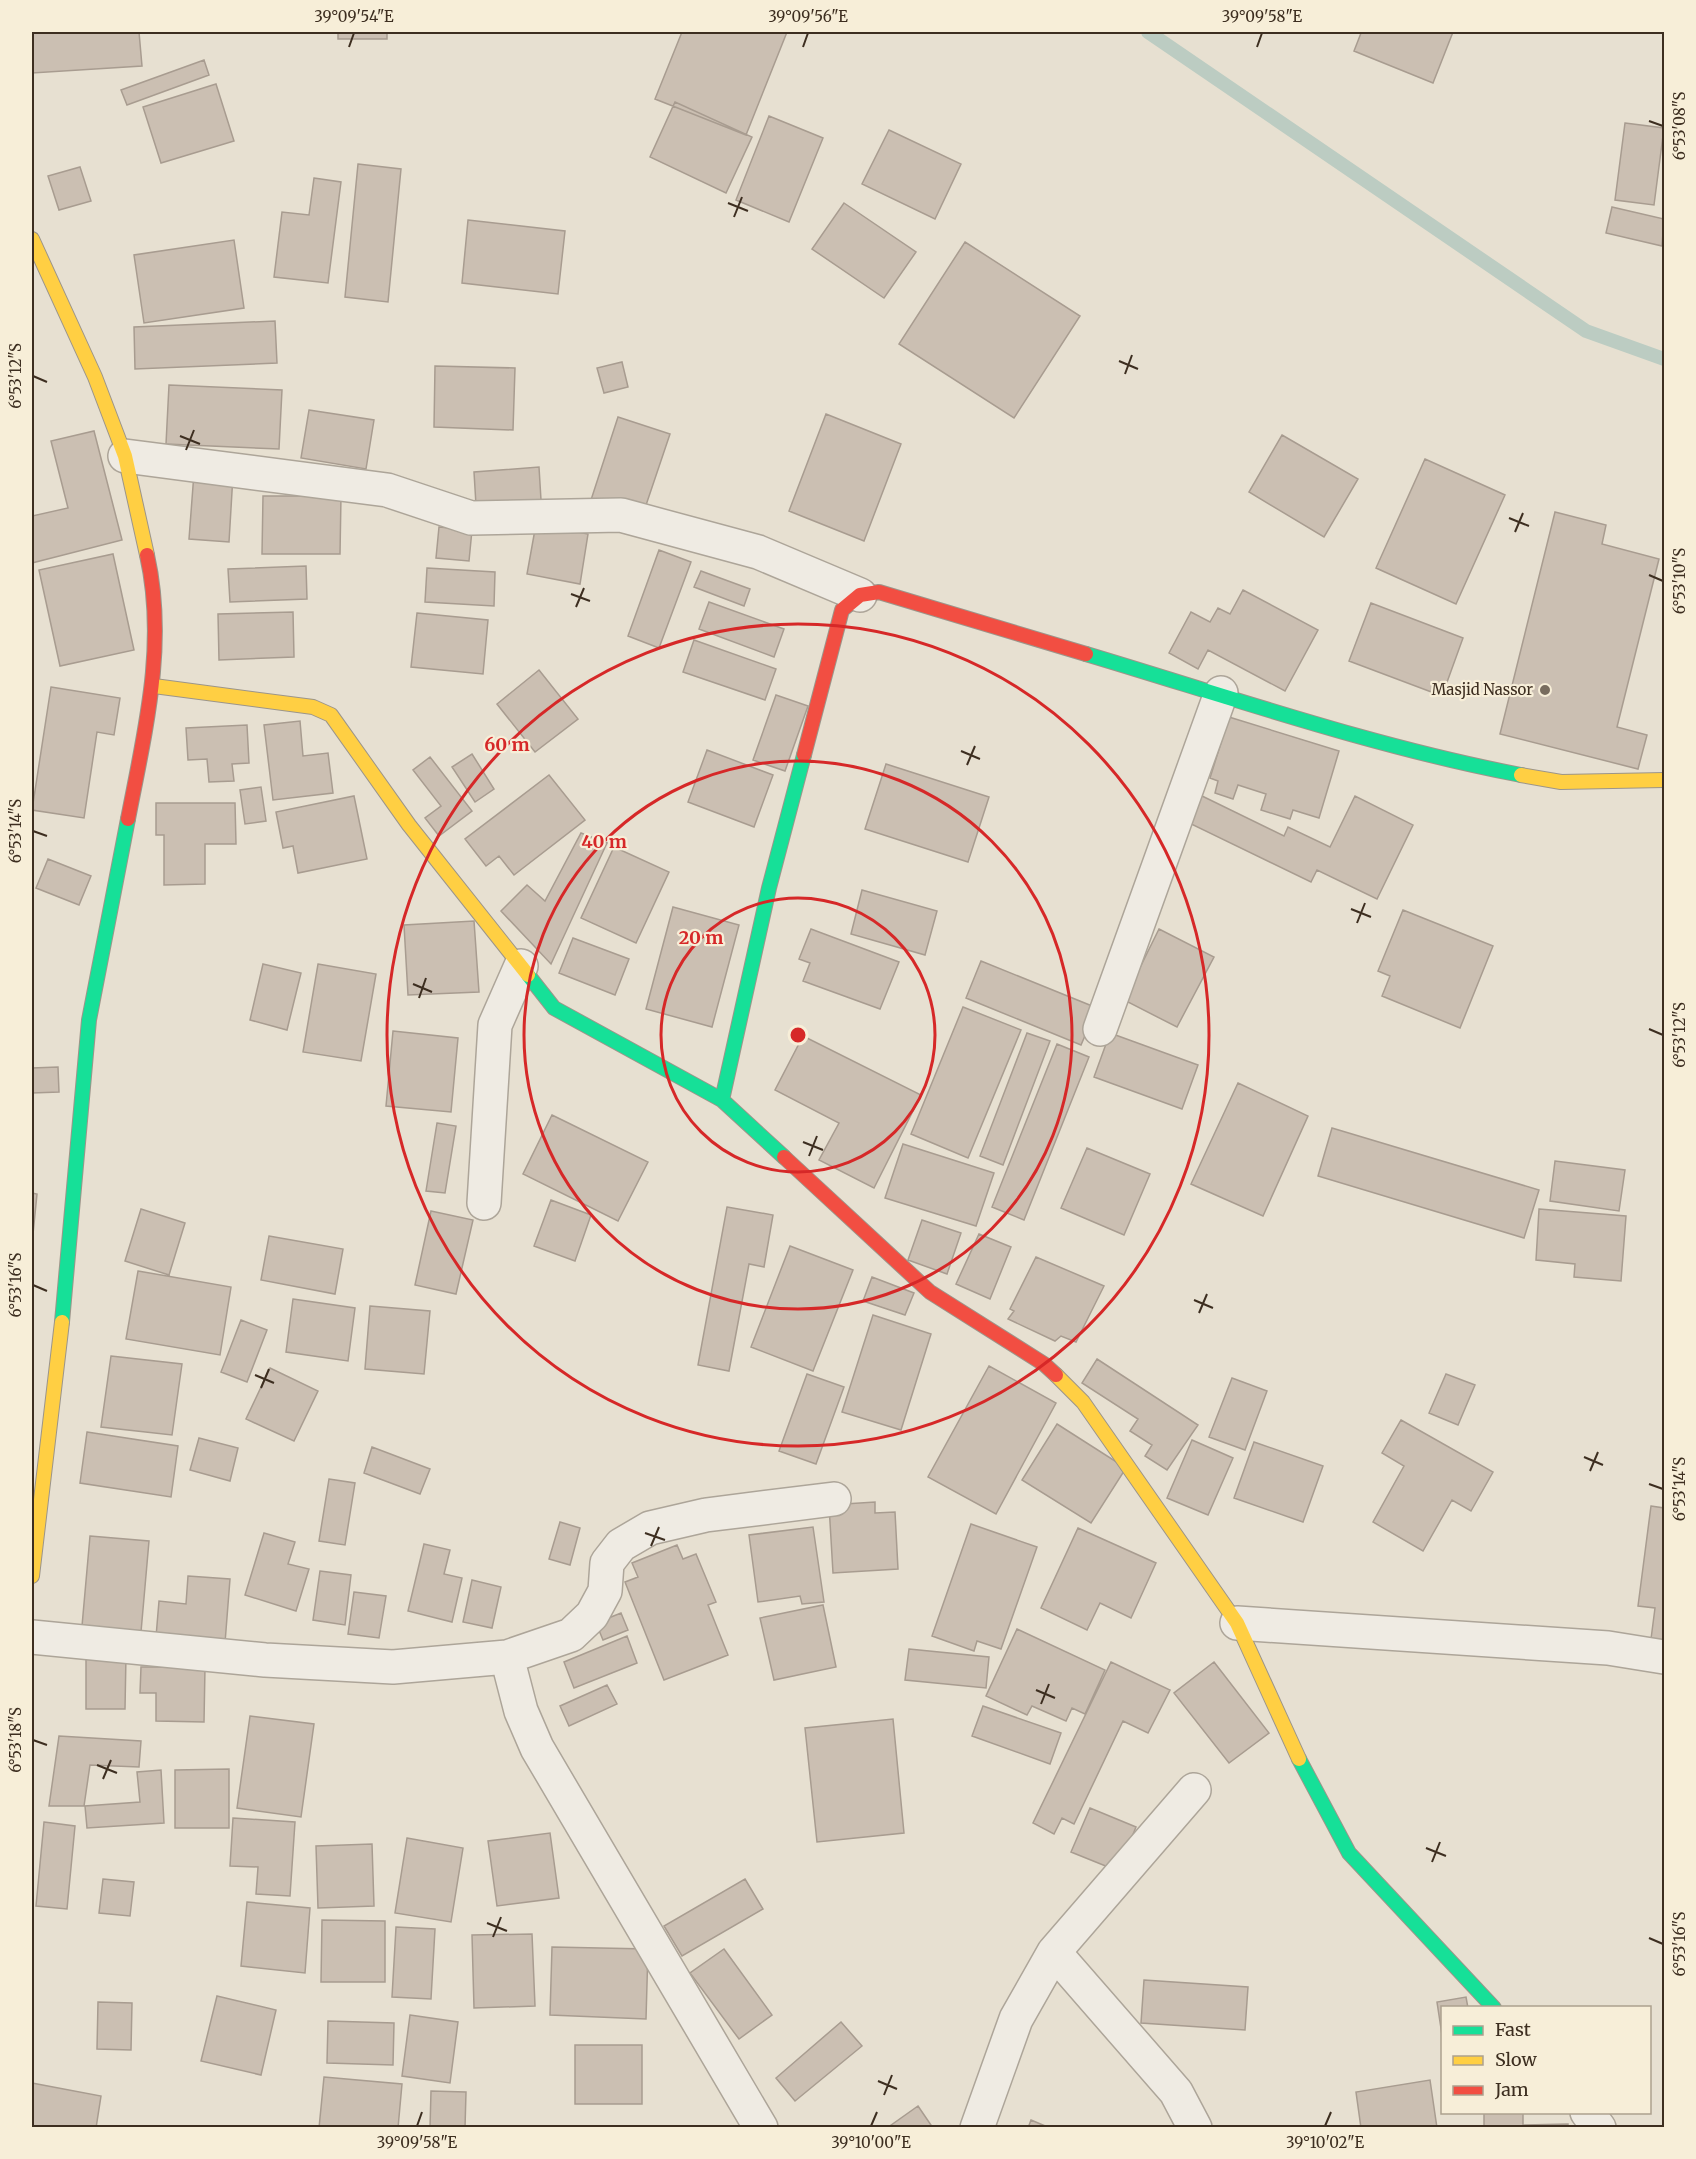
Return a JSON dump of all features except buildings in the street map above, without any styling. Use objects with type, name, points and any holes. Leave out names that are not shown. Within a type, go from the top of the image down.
[{"type":"street","points":[[32,239],[95,376],[125,456],[155,589],[154,686],[89,1020],[59,1355],[32,1576]]},
{"type":"street","points":[[125,456],[387,490],[471,518],[621,515],[758,552],[861,595]]},
{"type":"street","points":[[722,1100],[769,888],[842,610],[861,595],[879,592],[1365,737],[1480,767],[1561,782],[1665,780]]},
{"type":"street","points":[[154,686],[313,707],[331,714],[342,726],[409,825],[554,1008],[722,1100],[930,1292],[1044,1364],[1083,1402],[1237,1623],[1288,1738],[1349,1853],[1493,2006]]},
{"type":"street","points":[[1100,1029],[1221,693]]},
{"type":"street","points":[[484,1203],[495,1024],[521,966]]},
{"type":"street","points":[[32,1637],[265,1660],[393,1667],[507,1657],[571,1635],[592,1615],[605,1591],[607,1563],[621,1545],[650,1528],[706,1515],[834,1499]]},
{"type":"street","points":[[1237,1623],[1608,1648],[1665,1657]]},
{"type":"street","points":[[507,1657],[521,1711],[537,1748],[761,2127]]},
{"type":"street","points":[[977,2127],[1016,2019],[1053,1952],[1194,1790]]},
{"type":"street","points":[[1053,1952],[1176,2092],[1195,2127]]},
{"type":"street","points":[[1589,2114],[1599,2127]]},
{"type":"waterway","points":[[1148,32],[1586,331],[1664,359]]},
{"type":"traffic: fast","points":[[1086,654],[1357,736],[1466,764],[1521,775]]},
{"type":"traffic: fast","points":[[722,1100],[769,888],[804,755]]},
{"type":"traffic: fast","points":[[62,1322],[89,1020],[128,819]]},
{"type":"traffic: fast","points":[[528,975],[554,1008],[722,1100],[784,1157]]},
{"type":"traffic: fast","points":[[1299,1759],[1349,1853],[1492,2006]]},
{"type":"traffic: slow","points":[[32,239],[95,377],[125,456],[147,555]]},
{"type":"traffic: slow","points":[[154,686],[313,707],[331,715],[409,825],[528,975]]},
{"type":"traffic: slow","points":[[1521,775],[1561,782],[1664,780]]},
{"type":"traffic: slow","points":[[32,1576],[62,1322]]},
{"type":"traffic: slow","points":[[1056,1375],[1083,1402],[1237,1623],[1299,1759]]},
{"type":"traffic: jam","points":[[128,819],[147,720],[154,654],[153,588],[147,555]]},
{"type":"traffic: jam","points":[[804,755],[842,610],[860,595],[879,592],[1086,654]]},
{"type":"traffic: jam","points":[[784,1157],[930,1292],[1044,1364],[1056,1375]]},
{"type":"place","name":"Masjid Nassor","points":[[1545,690]]}]
